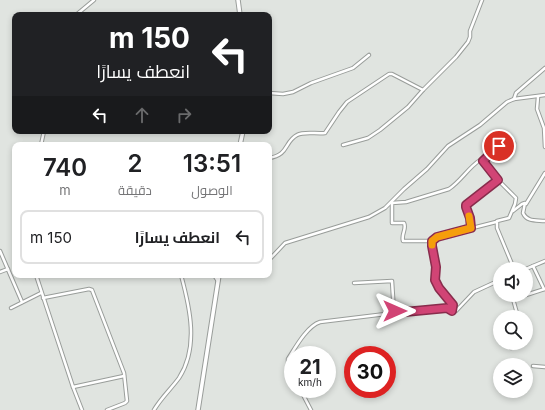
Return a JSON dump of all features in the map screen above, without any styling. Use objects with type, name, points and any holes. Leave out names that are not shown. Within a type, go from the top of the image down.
[{"type":"main road","points":[[238,0],[240,12]]},
{"type":"main road","points":[[198,410],[219,278]]},
{"type":"street","points":[[80,12],[94,0]]},
{"type":"street","points":[[343,145],[371,137],[408,107],[465,47],[470,37],[470,31],[482,0]]},
{"type":"street","points":[[272,93],[283,94],[293,92],[311,83],[353,68],[369,55]]},
{"type":"street","points":[[514,99],[516,93],[545,68]]},
{"type":"street","points":[[272,158],[282,153],[292,139],[298,134],[325,133],[339,112],[348,102],[390,73],[423,90]]},
{"type":"street","points":[[272,257],[285,243],[369,217],[385,208],[427,169],[448,146],[480,125],[507,102],[514,99],[545,95]]},
{"type":"street","points":[[538,97],[537,109],[544,128],[545,147]]},
{"type":"street","points":[[392,203],[406,202],[449,189],[454,186],[474,164],[480,160],[483,161],[507,139],[510,139],[514,143]]},
{"type":"street","points":[[392,203],[392,223],[404,222],[406,226],[402,236],[403,240],[432,241],[437,237],[509,218],[516,198],[498,180],[483,161]]},
{"type":"street","points":[[545,174],[526,204],[523,213],[530,220],[545,221]]},
{"type":"street","points":[[471,228],[466,205],[498,180]]},
{"type":"street","points":[[512,211],[522,204],[526,204]]},
{"type":"street","points":[[497,222],[497,228],[511,262]]},
{"type":"street","points":[[432,241],[436,267],[435,280],[439,288],[453,305],[452,311]]},
{"type":"street","points":[[0,250],[22,302]]},
{"type":"street","points":[[533,293],[544,289],[533,266],[545,261]]},
{"type":"street","points":[[0,272],[8,269]]},
{"type":"street","points":[[37,278],[82,410]]},
{"type":"street","points":[[154,410],[161,399],[179,378],[189,350],[191,322],[189,306],[182,278]]},
{"type":"street","points":[[216,278],[218,283]]},
{"type":"street","points":[[354,283],[392,281],[394,313]]},
{"type":"street","points":[[297,346],[313,325],[320,322],[447,308],[452,311],[458,310],[474,292],[493,283]]},
{"type":"street","points":[[43,298],[91,289],[124,376],[126,402],[107,410]]},
{"type":"street","points":[[11,308],[41,293]]},
{"type":"street","points":[[533,366],[545,367]]},
{"type":"street","points":[[73,387],[124,376]]},
{"type":"street","points":[[305,398],[311,410]]},
{"type":"slow traffic","points":[[432,245],[432,241],[437,237],[471,228],[469,216]]},
{"type":"route","points":[[395,311],[394,313],[447,308],[452,311],[453,305],[436,284],[436,267],[432,250],[432,241],[437,237],[471,228],[466,205],[498,180],[483,161],[499,146]]}]
